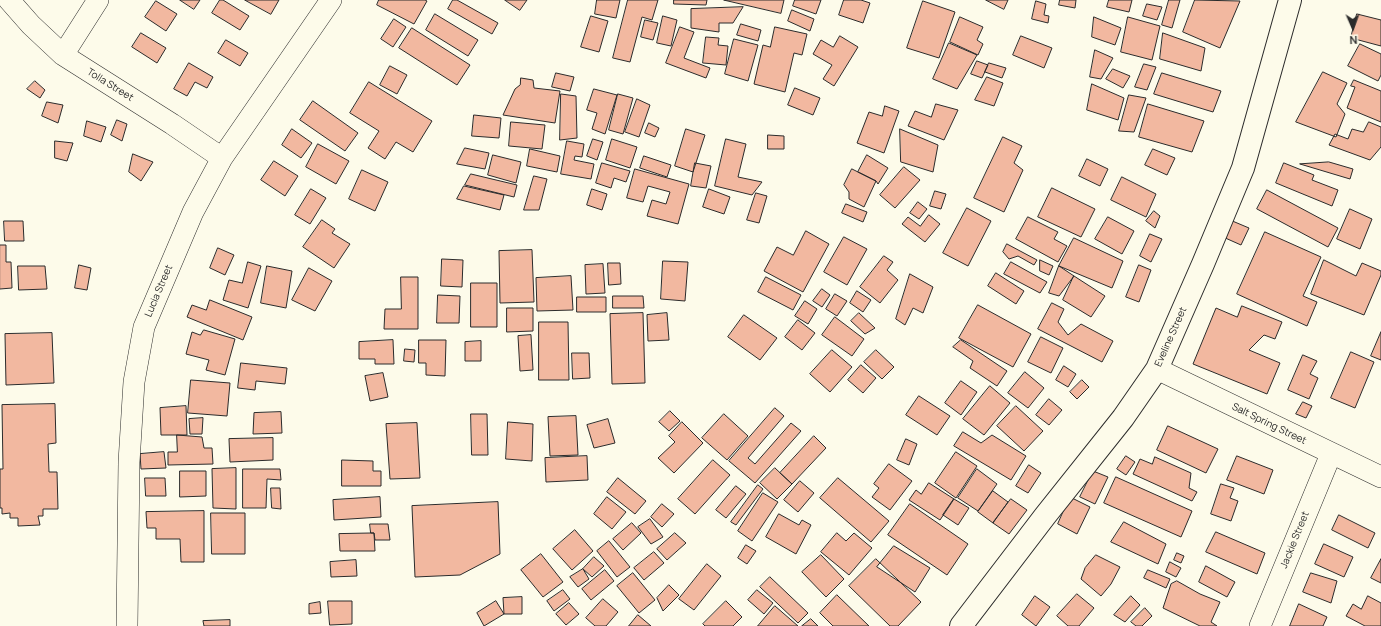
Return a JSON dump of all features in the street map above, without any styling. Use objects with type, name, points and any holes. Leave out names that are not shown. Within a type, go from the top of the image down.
[{"type":"street","name":"Tolla Street","points":[[9,0],[31,25],[63,55],[172,124],[222,158]]},
{"type":"street","points":[[63,55],[98,0]]},
{"type":"street","name":"Lucia Street","points":[[127,626],[129,462],[134,382],[144,326],[193,212],[222,158],[331,0]]},
{"type":"street","name":"Eveline Street","points":[[961,626],[1045,516],[1123,418],[1156,369],[1244,168],[1290,0]]},
{"type":"street","name":"Salt Spring Street","points":[[1156,369],[1381,477]]},
{"type":"street","name":"Jackie Street","points":[[1260,626],[1331,454]]},
{"type":"building","points":[[180,0],[200,0],[194,9]]},
{"type":"building","points":[[220,0],[223,0],[249,16],[240,30],[212,13]]},
{"type":"building","points":[[245,0],[279,0],[271,14]]},
{"type":"building","points":[[379,0],[427,1],[414,24],[377,5]]},
{"type":"building","points":[[453,0],[457,0],[498,23],[492,34],[448,9]]},
{"type":"building","points":[[505,0],[527,0],[520,10]]},
{"type":"building","points":[[597,0],[620,0],[616,18],[595,14]]},
{"type":"building","points":[[628,0],[658,0],[652,20],[642,17],[630,62],[613,58]]},
{"type":"building","points":[[674,0],[707,0],[706,5],[674,4]]},
{"type":"building","points":[[724,0],[784,0],[781,13]]},
{"type":"building","points":[[795,0],[821,0],[816,14],[793,6]]},
{"type":"building","points":[[844,0],[861,0],[870,3],[863,23],[839,15]]},
{"type":"building","points":[[986,0],[1008,0],[1004,9]]},
{"type":"building","points":[[1060,0],[1076,0],[1075,8],[1059,5]]},
{"type":"building","points":[[1109,0],[1132,0],[1129,12],[1107,7]]},
{"type":"building","points":[[1169,0],[1180,0],[1172,28],[1162,25]]},
{"type":"building","points":[[1195,0],[1240,1],[1220,48],[1183,32]]},
{"type":"building","points":[[156,1],[177,14],[166,31],[145,17]]},
{"type":"building","points":[[923,1],[955,12],[939,58],[907,48]]},
{"type":"building","points":[[1036,1],[1046,4],[1044,15],[1049,16],[1048,23],[1032,19]]},
{"type":"building","points":[[1147,4],[1162,7],[1157,20],[1143,16]]},
{"type":"building","points":[[743,7],[733,23],[719,23],[719,32],[691,28],[691,9]]},
{"type":"building","points":[[792,10],[814,19],[810,31],[788,21]]},
{"type":"building","points":[[435,14],[478,40],[468,56],[426,30]]},
{"type":"building","points":[[1357,14],[1381,20],[1381,46],[1351,38]]},
{"type":"building","points":[[591,16],[608,21],[599,52],[581,47]]},
{"type":"building","points":[[663,16],[677,20],[671,46],[657,43]]},
{"type":"building","points":[[960,17],[983,27],[977,40],[983,44],[978,55],[950,42]]},
{"type":"building","points":[[1094,17],[1121,28],[1115,45],[1092,37]]},
{"type":"building","points":[[1128,17],[1160,26],[1152,60],[1121,52]]},
{"type":"building","points":[[394,19],[406,27],[393,47],[381,39]]},
{"type":"building","points":[[645,20],[658,23],[653,40],[641,37]]},
{"type":"building","points":[[741,24],[761,30],[758,41],[737,35]]},
{"type":"building","points":[[680,27],[694,32],[684,58],[710,68],[706,78],[666,63]]},
{"type":"building","points":[[775,27],[807,34],[802,55],[794,53],[785,92],[754,84],[763,45],[770,47]]},
{"type":"building","points":[[412,28],[470,65],[457,85],[399,48]]},
{"type":"building","points":[[141,33],[166,48],[157,63],[132,47]]},
{"type":"building","points":[[1163,33],[1205,48],[1201,71],[1160,59]]},
{"type":"building","points":[[840,36],[858,47],[834,86],[823,79],[832,65],[813,54],[821,40],[833,47]]},
{"type":"building","points":[[1021,36],[1052,48],[1044,68],[1013,55]]},
{"type":"building","points":[[706,37],[719,38],[718,45],[728,46],[726,65],[703,63]]},
{"type":"building","points":[[734,39],[758,45],[748,81],[725,74]]},
{"type":"building","points":[[226,40],[248,53],[240,66],[218,53]]},
{"type":"building","points":[[949,43],[977,55],[957,89],[933,79]]},
{"type":"building","points":[[1360,44],[1381,54],[1381,75],[1378,81],[1348,66]]},
{"type":"building","points":[[1095,50],[1113,58],[1101,79],[1090,77]]},
{"type":"building","points":[[977,61],[988,65],[982,78],[971,74]]},
{"type":"building","points":[[189,63],[213,77],[207,88],[195,82],[187,96],[174,89]]},
{"type":"building","points":[[989,63],[1006,68],[1002,78],[985,72]]},
{"type":"building","points":[[1144,64],[1156,67],[1147,90],[1135,87]]},
{"type":"building","points":[[390,66],[407,75],[397,94],[380,85]]},
{"type":"building","points":[[1113,69],[1130,76],[1123,88],[1106,79]]},
{"type":"building","points":[[1323,72],[1347,83],[1337,104],[1345,114],[1336,137],[1296,122]]},
{"type":"building","points":[[556,73],[574,77],[570,91],[552,87]]},
{"type":"building","points":[[1162,73],[1221,91],[1213,112],[1154,94]]},
{"type":"building","points":[[987,77],[1003,83],[994,106],[975,100]]},
{"type":"building","points":[[521,78],[533,80],[534,88],[560,91],[555,123],[503,115],[515,89],[520,85]]},
{"type":"building","points":[[1354,80],[1381,91],[1381,122],[1347,108],[1355,87],[1351,86]]},
{"type":"building","points":[[35,81],[45,90],[40,98],[27,89]]},
{"type":"building","points":[[369,82],[432,121],[413,152],[396,142],[385,159],[368,148],[379,131],[350,113]]},
{"type":"building","points":[[1092,84],[1124,98],[1118,120],[1087,110]]},
{"type":"building","points":[[795,88],[820,98],[813,115],[788,105]]},
{"type":"building","points":[[594,89],[617,95],[605,134],[592,129],[597,113],[587,110]]},
{"type":"building","points":[[561,94],[576,96],[577,138],[560,140]]},
{"type":"building","points":[[618,94],[633,98],[623,134],[609,130]]},
{"type":"building","points":[[1129,95],[1146,98],[1134,132],[1119,131]]},
{"type":"building","points":[[637,99],[650,105],[639,137],[625,132]]},
{"type":"building","points":[[313,101],[358,133],[345,151],[300,120]]},
{"type":"building","points":[[47,102],[63,105],[58,123],[42,116]]},
{"type":"building","points":[[936,104],[958,110],[944,140],[908,126],[915,111],[931,117]]},
{"type":"building","points":[[1148,104],[1204,121],[1192,152],[1139,137]]},
{"type":"building","points":[[885,106],[899,111],[884,153],[857,143],[869,112],[882,116]]},
{"type":"building","points":[[474,115],[501,118],[499,138],[472,136]]},
{"type":"building","points":[[117,120],[127,124],[122,141],[111,135]]},
{"type":"building","points":[[87,121],[106,127],[101,142],[84,136]]},
{"type":"building","points":[[511,122],[545,125],[542,149],[509,146]]},
{"type":"building","points":[[1369,122],[1381,127],[1381,147],[1370,160],[1329,145],[1335,134],[1348,139],[1352,129],[1363,132]]},
{"type":"building","points":[[649,123],[659,128],[655,137],[645,133]]},
{"type":"building","points":[[292,129],[312,143],[301,158],[282,145]]},
{"type":"building","points":[[686,129],[705,135],[693,172],[675,166]]},
{"type":"building","points":[[900,129],[938,145],[933,172],[901,162]]},
{"type":"building","points":[[768,135],[784,136],[784,149],[768,149]]},
{"type":"building","points":[[1003,137],[1022,146],[1014,163],[1023,170],[1004,212],[974,198]]},
{"type":"building","points":[[593,139],[603,142],[597,160],[587,156]]},
{"type":"building","points":[[612,139],[637,147],[630,168],[606,160]]},
{"type":"building","points":[[726,139],[746,144],[738,177],[762,182],[752,195],[715,186]]},
{"type":"building","points":[[55,141],[73,143],[67,161],[55,158]]},
{"type":"building","points":[[567,141],[584,144],[582,157],[575,156],[574,160],[594,164],[591,179],[561,174]]},
{"type":"building","points":[[318,144],[349,161],[336,184],[306,167]]},
{"type":"building","points":[[465,148],[489,153],[485,169],[457,164]]},
{"type":"building","points":[[530,149],[560,156],[557,172],[527,166]]},
{"type":"building","points":[[1153,149],[1175,158],[1167,175],[1145,165]]},
{"type":"building","points":[[133,154],[153,162],[141,181],[129,172]]},
{"type":"building","points":[[493,155],[521,162],[516,183],[488,175]]},
{"type":"building","points":[[867,155],[888,168],[878,184],[876,181],[858,172]]},
{"type":"building","points":[[644,156],[671,165],[667,177],[640,168]]},
{"type":"building","points":[[1087,159],[1108,169],[1100,186],[1079,176]]},
{"type":"building","points":[[274,161],[298,176],[285,196],[261,180]]},
{"type":"building","points":[[1329,162],[1353,169],[1350,179],[1300,164]]},
{"type":"building","points":[[602,163],[630,171],[626,182],[614,178],[611,188],[596,183]]},
{"type":"building","points":[[695,163],[711,166],[706,188],[691,186]]},
{"type":"building","points":[[1284,163],[1314,175],[1312,180],[1338,190],[1332,206],[1276,183]]},
{"type":"building","points":[[904,167],[920,180],[895,208],[880,195]]},
{"type":"building","points":[[635,169],[689,184],[678,224],[647,216],[652,200],[666,204],[670,192],[648,186],[643,202],[627,198]]},
{"type":"building","points":[[852,169],[876,181],[864,207],[849,199],[849,192],[844,185]]},
{"type":"building","points":[[362,170],[388,182],[375,211],[349,199]]},
{"type":"building","points":[[471,174],[517,185],[514,197],[465,185]]},
{"type":"building","points":[[534,176],[547,179],[539,210],[524,210]]},
{"type":"building","points":[[1122,177],[1156,194],[1146,217],[1111,200]]},
{"type":"building","points":[[464,186],[504,195],[500,210],[457,199]]},
{"type":"building","points":[[1052,188],[1095,209],[1081,237],[1038,217]]},
{"type":"building","points":[[311,189],[326,198],[310,224],[295,215]]},
{"type":"building","points":[[592,189],[607,194],[602,210],[587,205]]},
{"type":"building","points":[[709,189],[730,197],[724,214],[703,207]]},
{"type":"building","points":[[1267,190],[1338,228],[1328,247],[1257,209]]},
{"type":"building","points":[[935,191],[946,194],[941,209],[930,206]]},
{"type":"building","points":[[756,193],[767,196],[759,223],[747,220]]},
{"type":"building","points":[[918,202],[927,209],[919,219],[910,213]]},
{"type":"building","points":[[846,204],[867,212],[863,222],[842,213]]},
{"type":"building","points":[[967,208],[991,221],[968,266],[943,253]]},
{"type":"building","points":[[1350,209],[1372,219],[1360,249],[1337,239]]},
{"type":"building","points":[[1154,211],[1160,216],[1155,228],[1146,221]]},
{"type":"building","points":[[929,215],[940,224],[925,242],[902,224],[908,217],[920,226]]},
{"type":"building","points":[[1028,217],[1058,232],[1054,239],[1067,246],[1058,262],[1016,239]]},
{"type":"building","points":[[1108,217],[1134,231],[1122,254],[1095,239]]},
{"type":"building","points":[[322,220],[335,229],[332,233],[350,244],[334,268],[303,247]]},
{"type":"building","points":[[1230,220],[1249,228],[1241,245],[1223,237]]},
{"type":"building","points":[[4,221],[23,221],[24,241],[5,241]]},
{"type":"building","points":[[806,231],[829,244],[803,292],[764,271],[777,247],[793,255]]},
{"type":"building","points":[[1265,232],[1321,257],[1303,296],[1317,302],[1307,326],[1237,294]]},
{"type":"building","points":[[1150,234],[1162,239],[1151,262],[1140,256]]},
{"type":"building","points":[[844,237],[867,249],[847,285],[824,272]]},
{"type":"building","points":[[1074,238],[1123,261],[1112,288],[1059,266]]},
{"type":"building","points":[[1007,244],[1037,260],[1034,265],[1018,256],[1009,259],[1003,252]]},
{"type":"building","points":[[0,245],[6,245],[6,262],[11,262],[12,288],[0,289]]},
{"type":"building","points":[[218,248],[234,255],[225,275],[210,268]]},
{"type":"building","points":[[532,250],[534,302],[500,303],[499,251]]},
{"type":"building","points":[[884,256],[893,262],[887,270],[898,280],[880,303],[860,287]]},
{"type":"building","points":[[442,259],[463,260],[462,287],[441,286]]},
{"type":"building","points":[[1040,260],[1053,266],[1049,275],[1040,271]]},
{"type":"building","points":[[1324,260],[1356,276],[1362,263],[1381,271],[1381,275],[1364,315],[1311,294]]},
{"type":"building","points":[[663,261],[688,262],[685,301],[661,299]]},
{"type":"building","points":[[248,262],[261,266],[248,308],[223,300],[229,280],[242,283]]},
{"type":"building","points":[[1011,262],[1047,282],[1040,293],[1004,274]]},
{"type":"building","points":[[608,263],[620,263],[621,284],[609,285]]},
{"type":"building","points":[[603,264],[605,293],[586,294],[585,265]]},
{"type":"building","points":[[79,265],[91,268],[87,290],[75,288]]},
{"type":"building","points":[[1139,265],[1151,270],[1139,302],[1126,297]]},
{"type":"building","points":[[18,266],[45,266],[47,289],[19,290]]},
{"type":"building","points":[[267,266],[292,271],[286,308],[261,303]]},
{"type":"building","points":[[1059,266],[1074,276],[1059,296],[1049,293]]},
{"type":"building","points":[[309,268],[332,281],[315,311],[292,300]]},
{"type":"building","points":[[996,273],[1024,291],[1016,304],[988,286]]},
{"type":"building","points":[[910,274],[933,287],[923,313],[913,308],[905,325],[896,319]]},
{"type":"building","points":[[571,276],[573,310],[537,311],[536,278]]},
{"type":"building","points":[[1074,276],[1105,296],[1091,317],[1063,300]]},
{"type":"building","points":[[401,277],[418,277],[418,329],[384,329],[385,309],[401,309]]},
{"type":"building","points":[[766,277],[801,295],[793,310],[758,292]]},
{"type":"building","points":[[471,283],[497,283],[497,327],[471,327]]},
{"type":"building","points":[[822,289],[830,295],[822,307],[813,301]]},
{"type":"building","points":[[857,291],[871,300],[863,312],[850,303]]},
{"type":"building","points":[[835,294],[847,301],[837,316],[826,309]]},
{"type":"building","points":[[438,295],[460,296],[459,323],[437,323]]},
{"type":"building","points":[[613,296],[643,296],[644,308],[613,308]]},
{"type":"building","points":[[577,297],[606,297],[606,312],[577,312]]},
{"type":"building","points":[[210,300],[252,317],[243,340],[187,317],[192,305],[206,310]]},
{"type":"building","points":[[805,301],[817,309],[808,324],[795,316]]},
{"type":"building","points":[[1052,303],[1064,309],[1058,322],[1068,335],[1081,324],[1113,341],[1102,362],[1038,329]]},
{"type":"building","points":[[978,305],[1031,334],[1013,367],[959,338]]},
{"type":"building","points":[[1242,306],[1282,322],[1275,339],[1264,335],[1249,350],[1280,363],[1267,394],[1193,364],[1216,308],[1237,317]]},
{"type":"building","points":[[507,308],[533,308],[533,331],[507,332]]},
{"type":"building","points":[[643,313],[645,383],[612,384],[610,314]]},
{"type":"building","points":[[667,313],[669,340],[648,341],[647,315]]},
{"type":"building","points":[[859,313],[875,328],[865,334],[851,321]]},
{"type":"building","points":[[744,315],[777,338],[760,360],[728,337]]},
{"type":"building","points":[[835,317],[864,339],[852,356],[822,335]]},
{"type":"building","points":[[798,320],[815,333],[802,350],[785,337]]},
{"type":"building","points":[[539,322],[568,322],[569,380],[539,380]]},
{"type":"building","points":[[204,330],[235,339],[225,375],[206,370],[209,360],[186,354],[192,332],[200,335]]},
{"type":"building","points":[[1381,332],[1381,360],[1371,356]]},
{"type":"building","points":[[52,333],[54,383],[6,385],[5,334]]},
{"type":"building","points":[[531,335],[533,370],[520,371],[518,336]]},
{"type":"building","points":[[1041,337],[1063,348],[1051,373],[1028,362]]},
{"type":"building","points":[[393,340],[394,364],[375,364],[375,359],[359,359],[359,342]]},
{"type":"building","points":[[419,340],[446,340],[445,376],[426,375],[426,363],[419,363]]},
{"type":"building","points":[[961,340],[1007,371],[997,386],[970,368],[973,361],[953,347]]},
{"type":"building","points":[[481,341],[481,361],[465,361],[465,342]]},
{"type":"building","points":[[405,349],[415,350],[414,362],[404,361]]},
{"type":"building","points":[[832,350],[852,367],[830,392],[810,374]]},
{"type":"building","points":[[876,350],[894,367],[882,379],[864,362]]},
{"type":"building","points":[[1351,352],[1374,362],[1355,408],[1331,398]]},
{"type":"building","points":[[572,353],[589,353],[590,378],[573,379]]},
{"type":"building","points":[[1303,355],[1317,361],[1310,374],[1318,378],[1309,399],[1288,390]]},
{"type":"building","points":[[241,363],[287,368],[285,384],[256,381],[255,390],[238,388]]},
{"type":"building","points":[[861,365],[876,378],[863,393],[848,380]]},
{"type":"building","points":[[1064,366],[1076,374],[1068,387],[1056,380]]},
{"type":"building","points":[[1025,372],[1044,388],[1028,408],[1008,393]]},
{"type":"building","points":[[383,373],[388,397],[370,401],[365,376]]},
{"type":"building","points":[[191,380],[230,383],[227,416],[188,413]]},
{"type":"building","points":[[1082,380],[1089,387],[1077,399],[1070,392]]},
{"type":"building","points":[[961,381],[977,392],[961,415],[945,403]]},
{"type":"building","points":[[990,386],[1010,403],[984,435],[963,419]]},
{"type":"building","points":[[919,396],[950,416],[937,435],[906,415]]},
{"type":"building","points":[[1049,399],[1062,410],[1049,425],[1036,415]]},
{"type":"building","points":[[1303,402],[1312,406],[1306,418],[1296,414]]},
{"type":"building","points":[[55,404],[56,443],[48,444],[49,472],[57,472],[58,509],[43,509],[43,516],[38,516],[40,525],[18,526],[18,518],[10,518],[10,513],[2,514],[2,508],[0,508],[0,469],[3,469],[2,405]]},
{"type":"building","points":[[186,406],[187,435],[161,435],[160,408]]},
{"type":"building","points":[[1016,406],[1043,431],[1024,451],[997,426]]},
{"type":"building","points":[[775,408],[784,416],[748,458],[755,464],[791,423],[801,431],[755,483],[729,461]]},
{"type":"building","points":[[670,411],[680,421],[669,431],[659,422]]},
{"type":"building","points":[[281,412],[282,433],[253,434],[254,413]]},
{"type":"building","points":[[471,414],[487,414],[488,455],[472,455]]},
{"type":"building","points":[[724,414],[748,436],[727,460],[702,438]]},
{"type":"building","points":[[576,416],[578,455],[550,456],[548,417]]},
{"type":"building","points":[[203,418],[202,434],[190,434],[189,419]]},
{"type":"building","points":[[608,419],[615,443],[594,448],[587,425]]},
{"type":"building","points":[[508,422],[533,424],[532,461],[506,459]]},
{"type":"building","points":[[682,422],[703,443],[674,473],[658,458],[675,442],[669,436]]},
{"type":"building","points":[[417,423],[420,478],[390,479],[386,424]]},
{"type":"building","points":[[1168,426],[1218,449],[1206,473],[1157,450]]},
{"type":"building","points":[[963,432],[981,443],[992,435],[1026,456],[1011,480],[954,446]]},
{"type":"building","points":[[177,435],[202,437],[204,448],[212,448],[213,464],[168,465],[168,452],[177,452]]},
{"type":"building","points":[[814,436],[826,448],[792,484],[780,473]]},
{"type":"building","points":[[273,438],[273,460],[230,462],[229,439]]},
{"type":"building","points":[[906,439],[917,444],[909,465],[897,460]]},
{"type":"building","points":[[164,452],[166,468],[141,469],[140,454]]},
{"type":"building","points":[[956,452],[977,466],[956,498],[935,483]]},
{"type":"building","points":[[587,456],[588,480],[546,482],[545,458]]},
{"type":"building","points":[[1126,456],[1135,462],[1126,475],[1117,469]]},
{"type":"building","points":[[1237,456],[1273,470],[1264,494],[1227,480]]},
{"type":"building","points":[[1155,457],[1191,473],[1189,488],[1197,492],[1192,501],[1133,474],[1140,459],[1152,464]]},
{"type":"building","points":[[342,460],[373,461],[373,471],[381,471],[381,486],[342,486]]},
{"type":"building","points":[[713,460],[730,475],[695,514],[678,499]]},
{"type":"building","points":[[889,464],[912,481],[890,510],[872,497],[879,488],[874,484]]},
{"type":"building","points":[[1029,465],[1041,473],[1028,493],[1016,486]]},
{"type":"building","points":[[236,468],[236,509],[213,508],[212,469]]},
{"type":"building","points":[[775,468],[792,484],[777,499],[760,483]]},
{"type":"building","points":[[243,469],[280,469],[281,480],[267,479],[266,508],[243,508]]},
{"type":"building","points":[[977,469],[997,484],[978,511],[958,498]]},
{"type":"building","points":[[180,471],[206,471],[206,496],[180,497]]},
{"type":"building","points":[[1093,471],[1108,477],[1095,504],[1080,497]]},
{"type":"building","points":[[1116,477],[1192,511],[1181,537],[1104,503]]},
{"type":"building","points":[[145,478],[165,478],[166,496],[146,496]]},
{"type":"building","points":[[618,478],[646,501],[635,514],[607,492]]},
{"type":"building","points":[[838,478],[889,521],[871,542],[820,498]]},
{"type":"building","points":[[800,481],[814,493],[798,512],[784,500]]},
{"type":"building","points":[[929,483],[954,499],[940,520],[909,500],[916,490],[921,494]]},
{"type":"building","points":[[1221,484],[1234,488],[1230,498],[1238,501],[1231,521],[1211,514]]},
{"type":"building","points":[[758,485],[763,489],[736,525],[731,522]]},
{"type":"building","points":[[736,486],[746,494],[726,518],[716,510]]},
{"type":"building","points":[[271,488],[280,488],[281,509],[272,508]]},
{"type":"building","points":[[993,491],[1008,502],[993,523],[978,512]]},
{"type":"building","points":[[763,493],[778,502],[752,541],[738,531]]},
{"type":"building","points":[[380,497],[381,517],[334,520],[333,500]]},
{"type":"building","points":[[607,497],[626,512],[612,529],[594,514]]},
{"type":"building","points":[[1070,497],[1090,507],[1077,534],[1058,524]]},
{"type":"building","points":[[954,499],[969,508],[958,525],[943,515]]},
{"type":"building","points":[[1011,499],[1027,510],[1009,534],[993,523]]},
{"type":"building","points":[[498,502],[500,554],[460,575],[415,577],[412,506]]},
{"type":"building","points":[[662,504],[674,514],[662,527],[651,517]]},
{"type":"building","points":[[910,504],[968,544],[947,575],[888,535]]},
{"type":"building","points":[[204,511],[204,562],[181,562],[180,539],[156,539],[156,528],[147,528],[146,512]]},
{"type":"building","points":[[211,513],[245,513],[245,554],[212,554]]},
{"type":"building","points":[[779,514],[799,525],[802,520],[811,525],[796,554],[766,537]]},
{"type":"building","points":[[1339,515],[1375,533],[1368,548],[1332,530]]},
{"type":"building","points":[[650,519],[663,537],[651,544],[638,527]]},
{"type":"building","points":[[1124,522],[1166,544],[1158,564],[1111,542]]},
{"type":"building","points":[[632,523],[641,533],[623,550],[613,539]]},
{"type":"building","points":[[370,524],[388,524],[390,540],[375,540],[374,533],[371,533]]},
{"type":"building","points":[[575,530],[593,551],[572,570],[553,549]]},
{"type":"building","points":[[1216,532],[1265,553],[1257,574],[1206,552]]},
{"type":"building","points":[[374,533],[375,551],[340,551],[339,534]]},
{"type":"building","points":[[675,533],[686,543],[667,560],[657,549]]},
{"type":"building","points":[[837,533],[846,541],[854,533],[872,548],[849,575],[821,552]]},
{"type":"building","points":[[609,541],[630,567],[617,577],[597,551]]},
{"type":"building","points":[[1324,544],[1353,557],[1344,577],[1315,564]]},
{"type":"building","points":[[746,545],[756,551],[747,564],[738,558]]},
{"type":"building","points":[[894,546],[930,568],[915,592],[877,567]]},
{"type":"building","points":[[654,552],[664,563],[644,580],[634,568]]},
{"type":"building","points":[[1177,553],[1184,556],[1181,563],[1174,560]]},
{"type":"building","points":[[541,554],[563,582],[543,597],[521,570]]},
{"type":"building","points":[[821,555],[844,579],[826,597],[802,572]]},
{"type":"building","points":[[1096,555],[1120,567],[1111,584],[1101,596],[1081,579],[1085,568]]},
{"type":"building","points":[[594,557],[604,566],[592,577],[583,569]]},
{"type":"building","points":[[876,559],[921,602],[898,626],[890,626],[849,586]]},
{"type":"building","points":[[1381,559],[1381,583],[1371,578]]},
{"type":"building","points":[[356,560],[357,576],[331,577],[330,562]]},
{"type":"building","points":[[1170,562],[1181,568],[1176,577],[1166,572]]},
{"type":"building","points":[[707,564],[721,576],[694,610],[679,599]]},
{"type":"building","points":[[1206,566],[1235,582],[1227,597],[1199,582]]},
{"type":"building","points":[[583,569],[589,579],[578,587],[570,577]]},
{"type":"building","points":[[605,570],[614,581],[591,600],[582,589]]},
{"type":"building","points":[[1148,570],[1170,579],[1166,588],[1144,578]]},
{"type":"building","points":[[633,573],[655,600],[639,613],[617,586]]},
{"type":"building","points":[[1311,573],[1337,581],[1331,603],[1303,592]]},
{"type":"building","points":[[770,577],[808,613],[798,623],[760,587]]},
{"type":"building","points":[[1177,581],[1200,594],[1220,602],[1211,622],[1217,626],[1200,626],[1163,608],[1171,584]]},
{"type":"building","points":[[669,585],[679,595],[663,611],[657,598]]},
{"type":"building","points":[[563,590],[570,599],[554,611],[547,601]]},
{"type":"building","points":[[757,590],[773,603],[764,614],[748,600]]},
{"type":"building","points":[[1077,594],[1094,608],[1079,626],[1068,626],[1057,616]]},
{"type":"building","points":[[837,595],[869,626],[833,626],[820,613]]},
{"type":"building","points":[[1035,596],[1050,607],[1036,626],[1022,615]]},
{"type":"building","points":[[1131,596],[1140,605],[1125,622],[1114,615]]},
{"type":"building","points":[[1368,596],[1381,603],[1381,626],[1365,626],[1346,616],[1353,604],[1361,609]]},
{"type":"building","points":[[522,597],[522,614],[504,614],[503,598]]},
{"type":"building","points":[[603,599],[618,612],[606,626],[595,626],[586,618]]},
{"type":"building","points":[[328,601],[352,601],[352,624],[330,625]]},
{"type":"building","points":[[496,601],[504,614],[484,626],[477,613]]},
{"type":"building","points":[[726,601],[742,617],[733,626],[705,626],[703,624]]},
{"type":"building","points":[[320,602],[321,613],[309,614],[309,604]]},
{"type":"building","points":[[569,603],[579,614],[566,625],[556,614]]},
{"type":"building","points":[[1299,604],[1327,617],[1323,626],[1290,626]]},
{"type":"building","points":[[775,606],[798,626],[758,626]]},
{"type":"building","points":[[1145,608],[1152,616],[1142,626],[1136,626],[1131,622]]},
{"type":"building","points":[[638,615],[651,626],[629,626]]},
{"type":"building","points":[[811,619],[818,626],[802,626]]},
{"type":"building","points":[[230,620],[230,626],[204,626],[203,621]]}]
